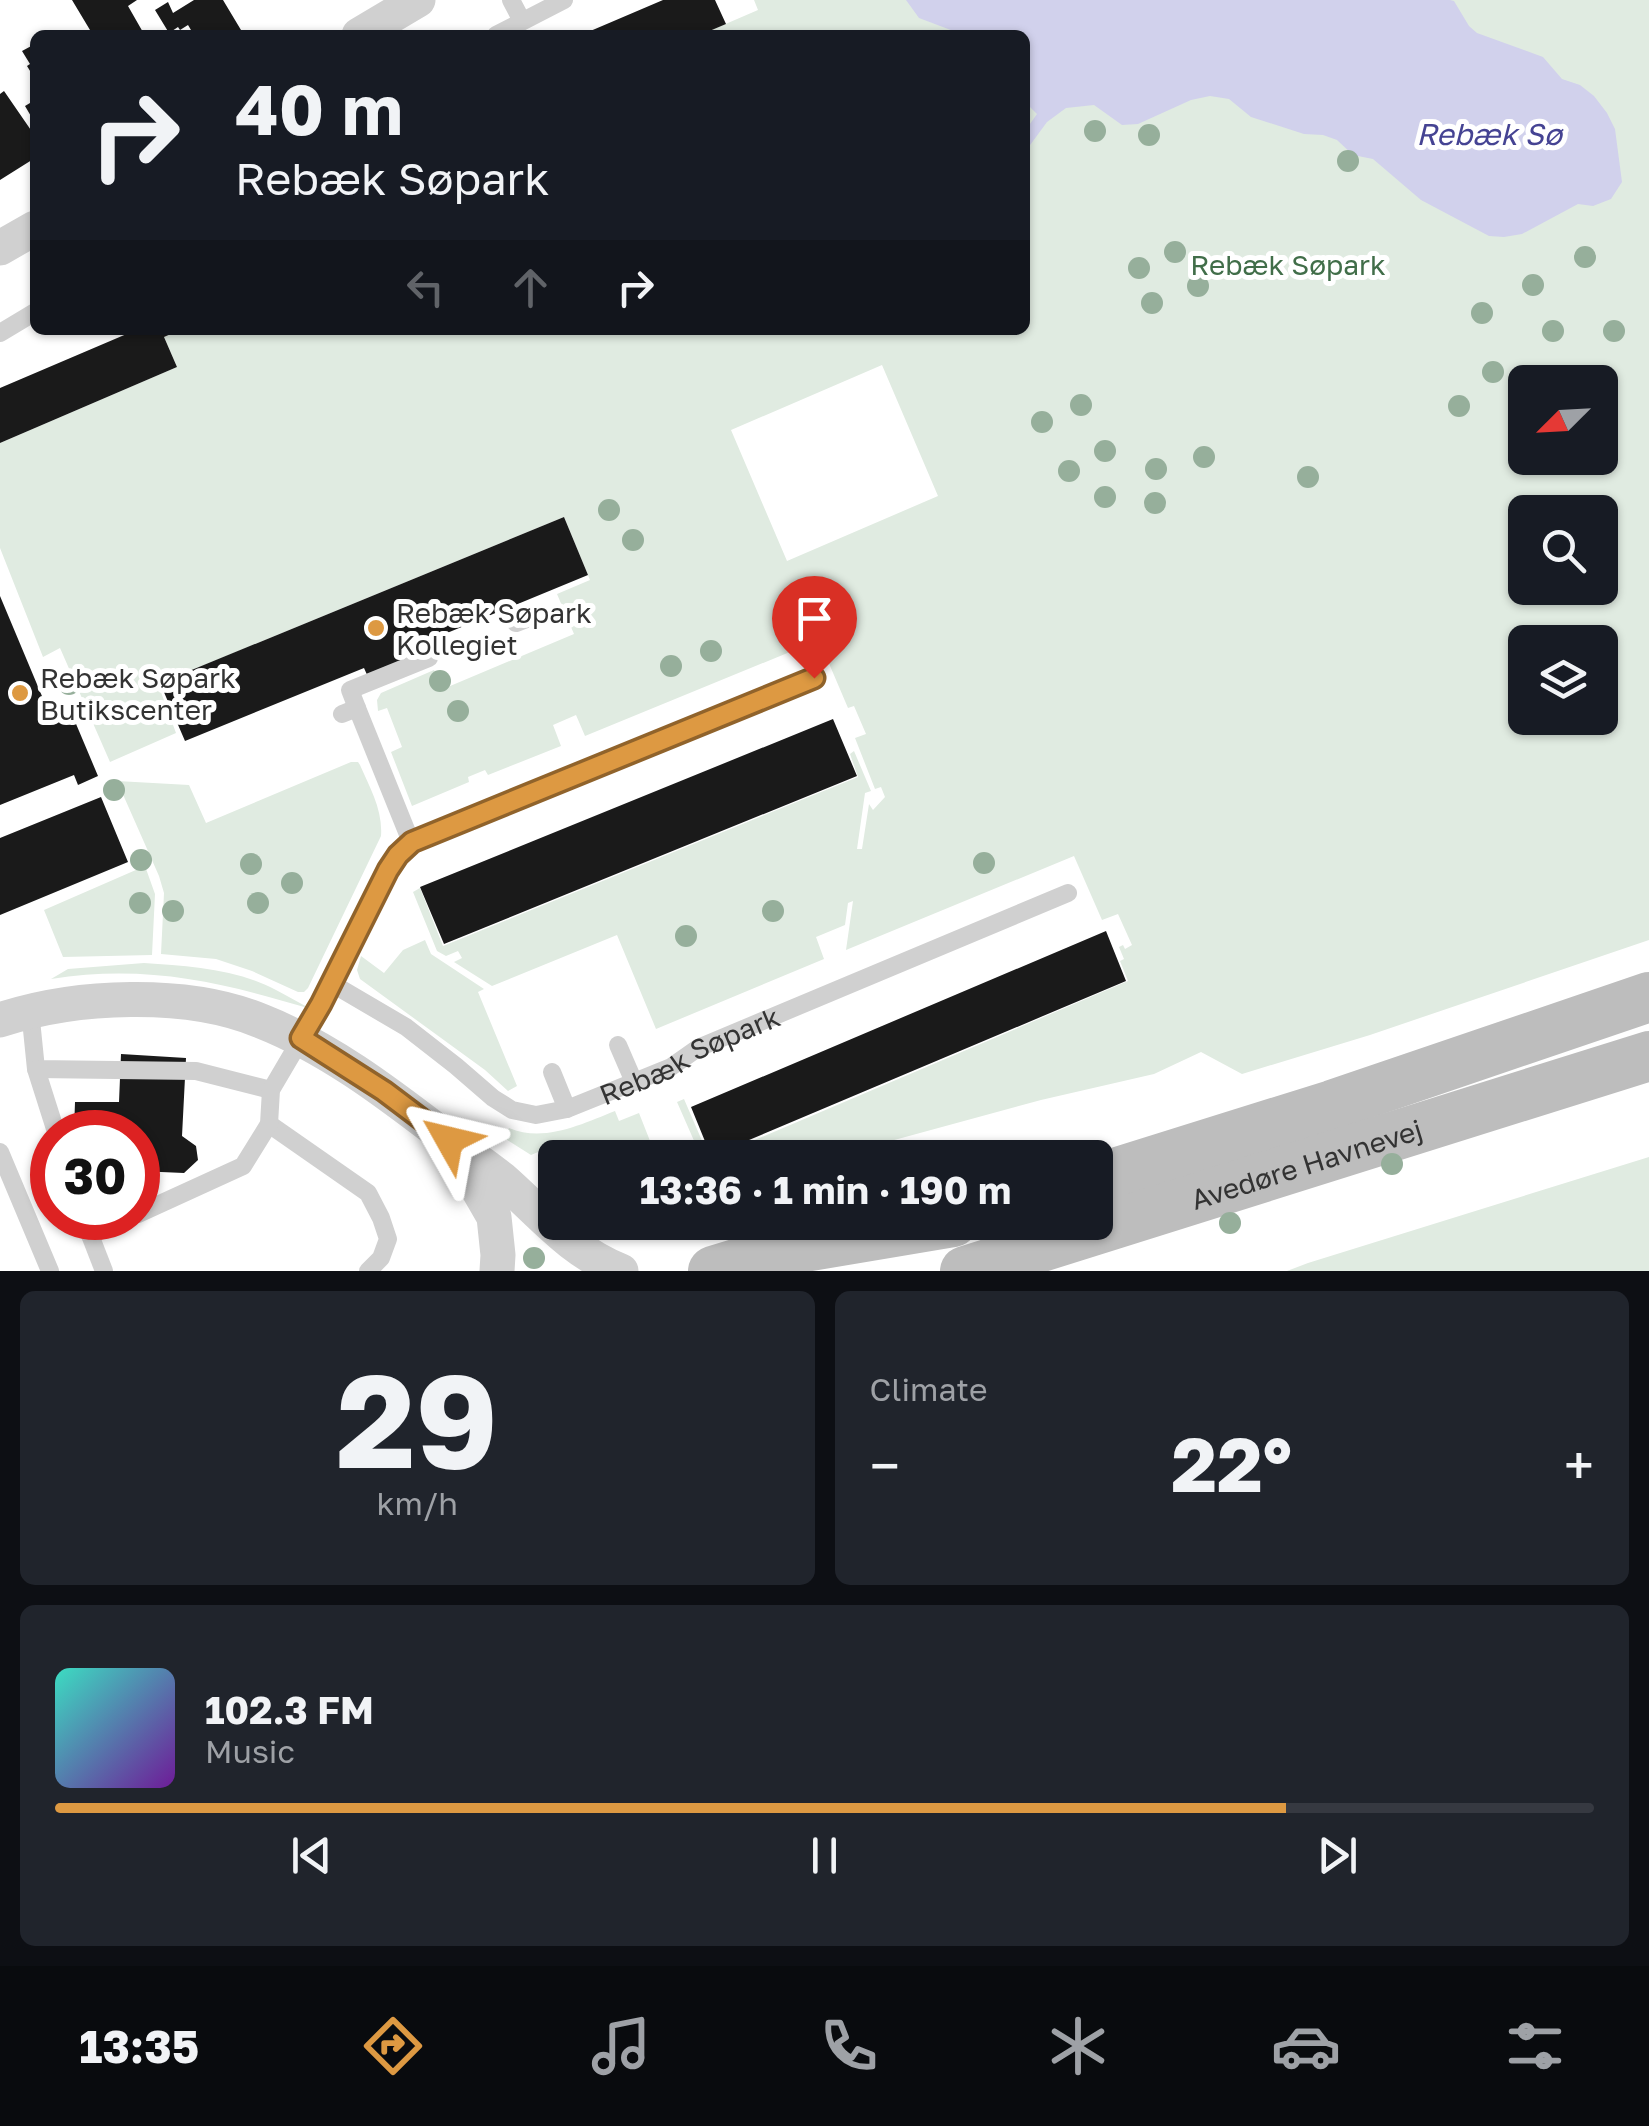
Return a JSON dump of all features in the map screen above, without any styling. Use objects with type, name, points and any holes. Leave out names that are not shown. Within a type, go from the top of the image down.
[{"type":"street","points":[[367,30],[418,0]]},
{"type":"street","points":[[0,248],[30,231]]},
{"type":"street","name":"Avedøre Havnevej","points":[[1113,1174],[1649,997]]},
{"type":"street","points":[[15,1015],[89,1001],[148,999],[202,1005],[257,1019],[301,1038],[384,1091],[502,1180],[596,1262],[621,1271]]},
{"type":"street","name":"Avedøre Havnevej","points":[[1113,1225],[1649,1056]]},
{"type":"street","points":[[449,1140],[494,1217],[498,1271]]},
{"type":"street","points":[[712,1271],[775,1252],[847,1240]]},
{"type":"street","points":[[797,1271],[896,1240]]},
{"type":"street","name":"Avedøre Havnevej","points":[[965,1271],[1066,1240]]},
{"type":"street","points":[[996,1271],[1067,1240]]},
{"type":"lane","points":[[511,0],[522,21]]},
{"type":"lane","points":[[505,30],[564,0]]},
{"type":"lane","points":[[0,333],[30,315]]},
{"type":"lane","points":[[412,842],[350,711],[350,690],[429,658]]},
{"type":"lane","points":[[160,1204],[243,1166],[269,1124],[271,1090],[332,983],[388,870],[412,842],[814,678]]},
{"type":"lane","name":"Rebæk Søpark","points":[[332,983],[406,1026],[512,1110],[536,1115],[567,1109],[671,1067],[698,1048],[1068,893]]},
{"type":"lane","points":[[15,1015],[49,1110]]},
{"type":"lane","points":[[618,1045],[634,1082]]},
{"type":"lane","points":[[36,1069],[196,1071],[271,1090]]},
{"type":"lane","points":[[552,1072],[567,1109]]},
{"type":"lane","points":[[269,1124],[368,1192],[388,1240],[381,1258],[368,1271]]},
{"type":"lane","points":[[0,1152],[50,1271]]},
{"type":"lane","points":[[92,1240],[104,1271]]},
{"type":"green space","points":[[754,0],[1649,0],[1649,940],[1242,1074],[1201,1052],[1154,1074],[894,1140],[755,1140],[1128,981],[1119,947],[1132,945],[1118,914],[1102,920],[1074,856],[846,950],[853,901],[848,903],[845,925],[816,937],[824,959],[656,1029],[617,935],[492,986],[454,962],[462,958],[458,951],[446,956],[437,951],[413,892],[420,888],[443,946],[858,777],[850,754],[854,751],[871,791],[865,793],[857,849],[862,849],[869,804],[873,810],[885,797],[881,787],[875,789],[855,738],[866,734],[854,706],[848,708],[819,640],[585,736],[576,715],[553,725],[561,746],[488,775],[485,770],[468,777],[469,782],[412,806],[391,752],[402,747],[387,708],[378,711],[377,700],[381,693],[434,670],[443,689],[574,634],[557,594],[590,580],[564,517],[158,684],[176,733],[110,762],[60,648],[43,657],[0,548],[0,443],[177,367],[164,337],[169,335],[1030,335],[1030,30],[712,30],[758,10]],"holes":[[[882,365],[938,496],[787,561],[731,430]]]},
{"type":"green space","points":[[358,762],[372,791],[381,836],[308,988],[298,992],[216,959],[161,954],[164,893],[117,781],[189,785],[206,823]]},
{"type":"green space","points":[[145,866],[155,894],[152,955],[63,957],[44,910]]},
{"type":"green space","points":[[425,940],[431,954],[484,989],[478,992],[517,1086],[508,1091],[360,979],[357,970],[361,956],[384,973],[403,950]]},
{"type":"green space","points":[[144,963],[195,967],[245,977],[311,1009],[183,978],[119,974],[51,979],[68,969]]},
{"type":"green space","points":[[684,1099],[702,1140],[694,1140],[677,1102]]},
{"type":"green space","points":[[615,1111],[619,1121],[639,1113],[650,1140],[538,1140],[538,1152],[531,1155],[504,1138],[509,1128],[549,1133]]},
{"type":"green space","points":[[1649,1157],[1649,1271],[1287,1271],[1308,1263]]},
{"type":"water","name":"Rebæk Sø","points":[[906,0],[1450,0],[1477,33],[1543,57],[1562,79],[1580,85],[1594,96],[1615,129],[1622,182],[1611,199],[1593,206],[1578,204],[1522,234],[1504,237],[1489,236],[1421,200],[1373,159],[1353,155],[1337,140],[1251,117],[1229,99],[1210,96],[1191,100],[1138,124],[1122,125],[1094,105],[1066,108],[1047,122],[1030,145],[1030,124],[1037,114],[1030,107],[1030,30],[951,30],[919,18]]},
{"type":"building","points":[[72,0],[137,0],[128,6],[142,30],[90,30]]},
{"type":"building","points":[[194,0],[223,0],[241,30],[191,30],[188,25],[167,30],[155,10],[168,2],[173,13]]},
{"type":"building","points":[[663,0],[715,0],[726,24],[712,30],[593,30]]},
{"type":"building","points":[[30,47],[30,64],[22,51]]},
{"type":"building","points":[[4,91],[30,129],[30,161],[0,180],[0,94]]},
{"type":"building","points":[[124,335],[169,335],[164,337],[177,367],[0,443],[0,388]]},
{"type":"building","name":"Rebæk Søpark Kollegiet","points":[[564,517],[588,575],[401,652],[405,662],[368,677],[364,668],[185,741],[160,683]]},
{"type":"building","name":"Rebæk Søpark Butikscenter","points":[[0,596],[52,720],[71,712],[98,776],[78,785],[74,775],[0,805]]},
{"type":"building","points":[[833,719],[857,776],[444,944],[420,887]]},
{"type":"building","points":[[101,797],[128,862],[0,915],[0,838]]},
{"type":"building","points":[[1106,931],[1126,981],[749,1140],[704,1140],[691,1107]]},
{"type":"building","points":[[121,1054],[186,1058],[182,1136],[196,1146],[198,1160],[184,1173],[160,1172],[160,1110],[75,1110],[75,1102],[119,1102]]},
{"type":"place","name":"Rebæk Søpark Kollegiet","points":[[376,628]]},
{"type":"place","name":"Rebæk Søpark Butikscenter","points":[[20,693]]},
{"type":"route","points":[[449,1140],[384,1091],[301,1038],[398,855],[412,842],[814,678]]}]
